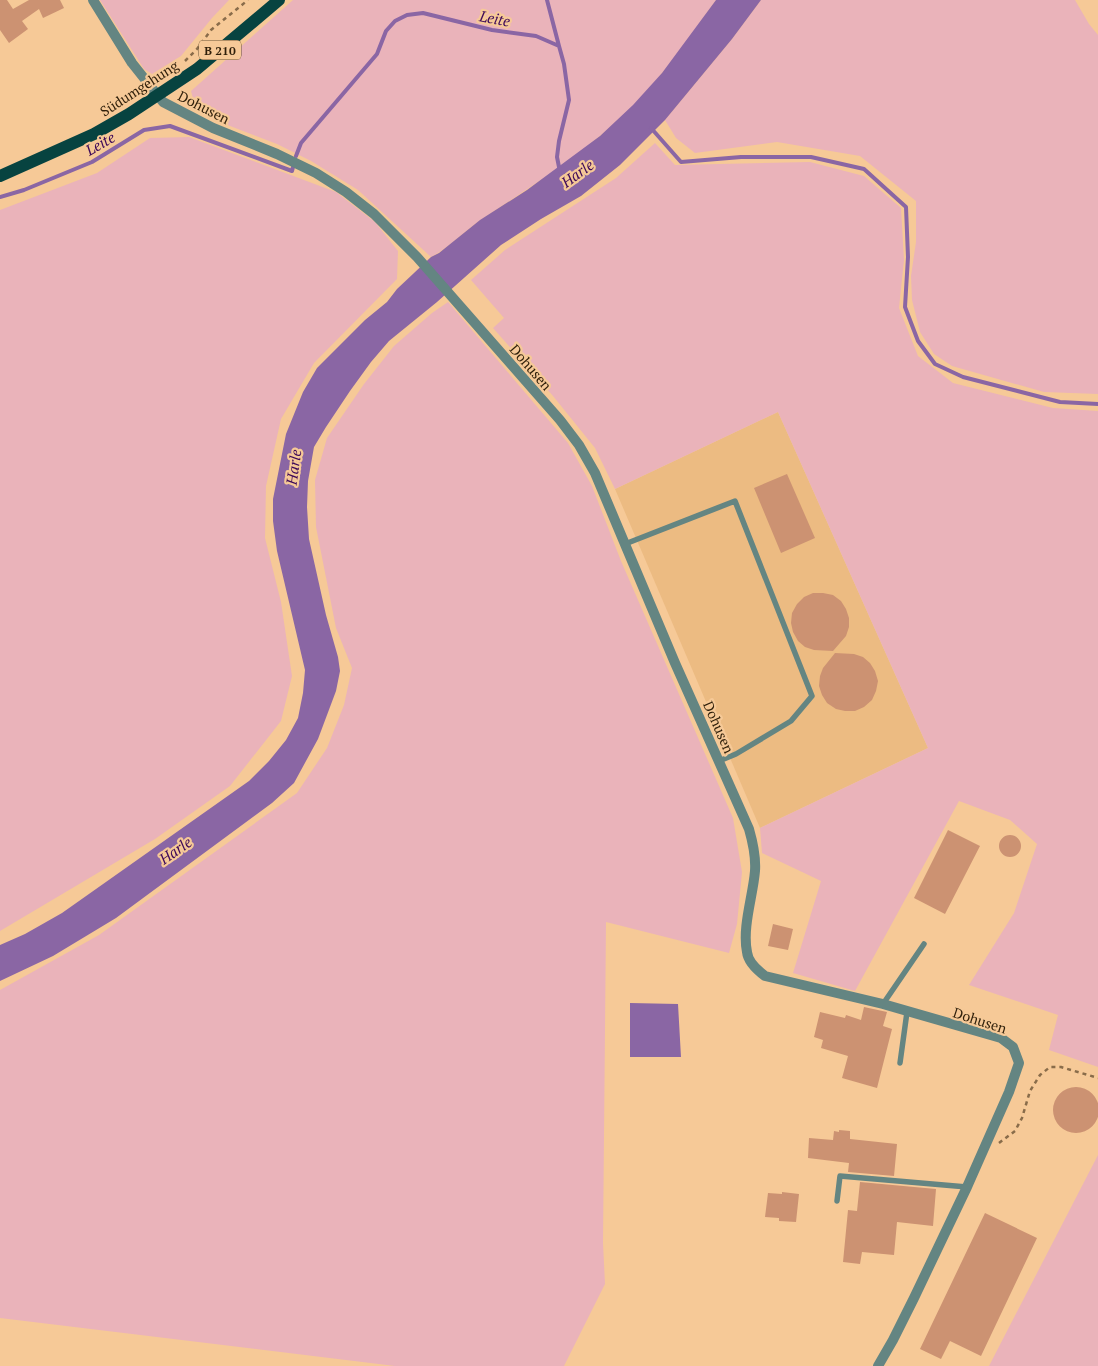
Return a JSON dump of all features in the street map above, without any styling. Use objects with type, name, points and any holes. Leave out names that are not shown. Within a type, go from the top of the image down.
[{"type":"main road","name":"Südumgehung","points":[[0,176],[94,134],[129,114],[197,69],[279,0]]},
{"type":"street","name":"Dohusen","points":[[93,0],[132,63],[163,102],[213,128],[277,154],[316,173],[346,192],[380,219],[417,257],[560,420],[579,446],[595,473],[749,829],[754,850],[755,870],[746,937],[747,954],[754,966],[765,976],[883,1004],[1001,1038],[1013,1047],[1019,1063],[986,1146],[901,1323],[878,1366]]},
{"type":"lane","points":[[625,544],[735,501],[812,696],[791,721],[736,754],[719,761]]},
{"type":"lane","points":[[883,1004],[924,944]]},
{"type":"lane","points":[[900,1063],[907,1012]]},
{"type":"lane","points":[[837,1201],[840,1176],[967,1186]]},
{"type":"path","points":[[180,66],[197,49],[211,30],[248,0]]},
{"type":"path","points":[[121,102],[148,85]]},
{"type":"path","points":[[986,1146],[996,1145],[1015,1131],[1022,1118],[1030,1091],[1040,1075],[1050,1067],[1061,1067],[1098,1078]]},
{"type":"shaded area","points":[[100,0],[229,0],[181,56],[152,74],[144,69]]},
{"type":"shaded area","points":[[293,0],[716,0],[656,80],[617,121],[561,166],[482,219],[431,257],[358,190],[311,161],[277,144],[212,119],[195,106],[191,91]]},
{"type":"shaded area","points":[[761,0],[1075,0],[1098,35],[1098,394],[1044,392],[952,366],[934,354],[920,332],[912,300],[911,276],[916,242],[916,201],[860,156],[777,142],[695,153],[676,138],[665,120],[732,39]]},
{"type":"shaded area","points":[[189,137],[336,192],[375,222],[398,251],[397,279],[314,363],[281,419],[266,486],[265,538],[281,602],[292,676],[281,721],[230,786],[155,839],[0,931],[0,210],[97,173],[150,138]]},
{"type":"shaded area","points":[[655,143],[675,165],[810,162],[864,176],[901,208],[904,260],[899,308],[918,356],[953,383],[1053,408],[1098,411],[1098,1067],[1049,1050],[1058,1015],[969,985],[1014,913],[1037,844],[1010,820],[959,801],[855,991],[793,973],[821,881],[762,853],[760,828],[928,748],[778,412],[615,489],[595,448],[553,396],[493,328],[504,318],[471,280],[505,250],[616,178]]},
{"type":"shaded area","points":[[448,302],[568,443],[592,486],[621,561],[733,818],[742,872],[737,924],[729,953],[606,922],[603,1243],[605,1284],[564,1366],[395,1366],[0,1318],[0,990],[99,935],[297,793],[327,748],[344,705],[352,668],[336,628],[316,527],[315,480],[327,438],[364,384],[394,346],[432,313]]},
{"type":"shaded area","points":[[778,412],[928,748],[760,828],[615,489]]},
{"type":"shaded area","points":[[1098,1155],[1098,1366],[989,1366]]},
{"type":"water","name":"Harle","points":[[716,0],[761,0],[732,39],[665,120],[620,165],[581,196],[501,245],[437,302],[389,341],[350,391],[314,447],[308,481],[309,539],[340,671],[336,691],[318,739],[294,783],[272,803],[116,918],[53,956],[0,981],[0,945],[25,934],[62,913],[249,781],[286,740],[298,718],[305,670],[277,551],[273,521],[273,499],[286,434],[303,392],[317,368],[365,320],[387,302],[397,289],[431,257],[439,253],[480,220],[527,190],[600,136],[633,105],[662,73]]},
{"type":"water","points":[[630,1003],[678,1004],[681,1057],[630,1057]]},
{"type":"building","points":[[0,0],[7,0],[13,9],[29,0],[60,0],[64,8],[43,18],[39,9],[22,21],[28,29],[9,43],[0,30]]},
{"type":"building","points":[[787,474],[815,538],[781,553],[754,488]]},
{"type":"building","points":[[813,593],[833,595],[841,601],[846,609],[849,627],[846,636],[833,651],[814,650],[805,647],[798,641],[793,632],[791,623],[792,613],[804,597]]},
{"type":"building","points":[[835,653],[854,654],[863,657],[875,671],[878,681],[872,700],[864,707],[855,711],[836,709],[827,703],[822,695],[819,686],[820,676],[823,668]]},
{"type":"building","points":[[948,830],[980,846],[945,914],[914,898]]},
{"type":"building","points":[[1010,835],[1018,838],[1021,846],[1018,854],[1010,857],[1002,854],[999,846],[1002,838]]},
{"type":"building","points":[[773,924],[793,929],[788,950],[768,946]]},
{"type":"building","points":[[864,1007],[887,1012],[883,1026],[892,1029],[877,1088],[842,1078],[848,1056],[821,1048],[823,1040],[814,1037],[820,1012],[845,1018],[846,1015],[861,1020]]},
{"type":"building","points":[[1081,1087],[1093,1093],[1098,1101],[1098,1119],[1093,1127],[1085,1132],[1071,1133],[1059,1127],[1054,1119],[1053,1105],[1059,1093],[1067,1088]]},
{"type":"building","points":[[839,1130],[850,1131],[850,1139],[897,1144],[894,1176],[848,1172],[849,1163],[808,1158],[809,1138],[833,1140],[834,1131],[839,1132]]},
{"type":"building","points":[[860,1182],[936,1189],[933,1226],[897,1222],[894,1255],[862,1252],[860,1264],[843,1262],[848,1210],[857,1211]]},
{"type":"building","points":[[782,1192],[799,1194],[796,1222],[779,1221],[779,1218],[765,1217],[768,1193],[782,1194]]},
{"type":"building","points":[[985,1213],[1037,1238],[981,1356],[950,1341],[941,1359],[920,1349]]},
{"type":"waterway","points":[[547,0],[559,46]]},
{"type":"waterway","name":"Leite","points":[[296,156],[301,143],[377,54],[386,31],[395,21],[407,15],[423,13],[492,30],[536,36],[559,46],[564,64],[569,100],[559,141],[557,157],[560,172]]},
{"type":"waterway","name":"Leite","points":[[0,197],[24,190],[92,162],[144,130],[170,126],[292,171],[293,167]]},
{"type":"waterway","points":[[651,128],[681,162],[741,157],[811,157],[864,169],[906,207],[908,257],[905,307],[918,341],[935,364],[963,377],[1060,402],[1098,404]]}]
